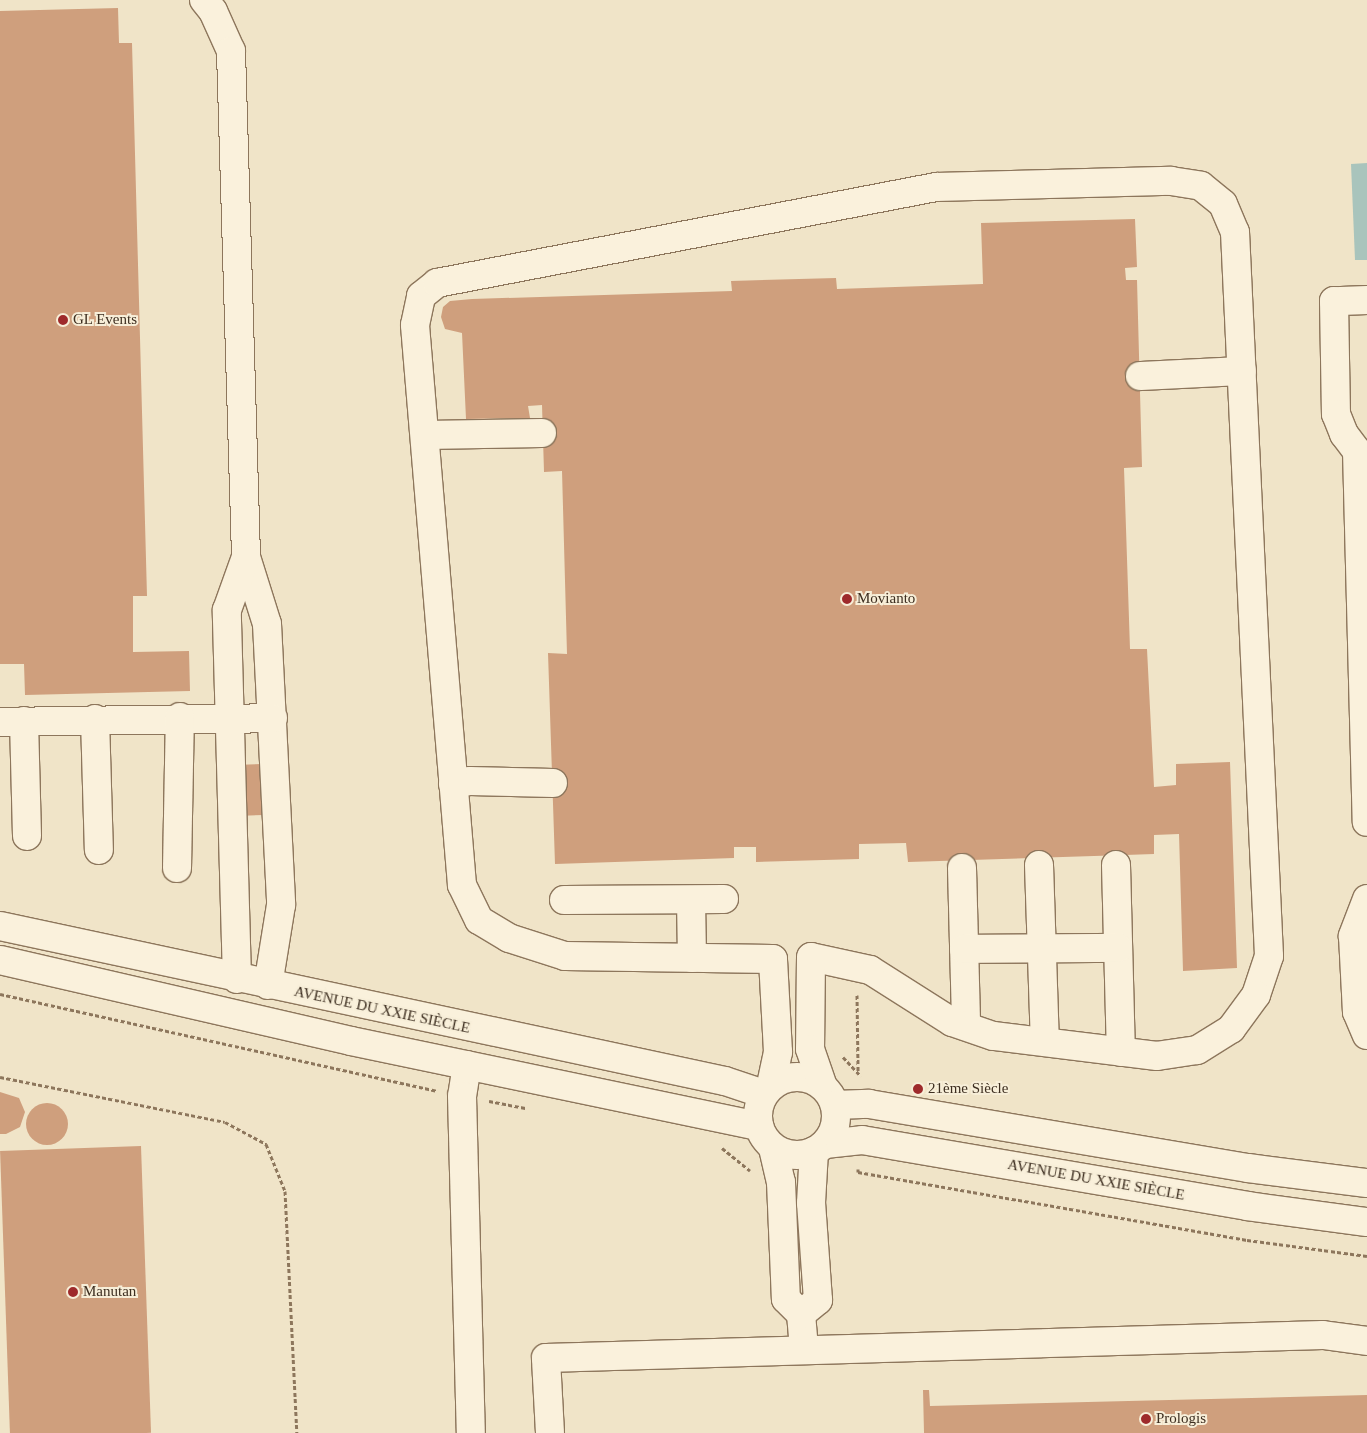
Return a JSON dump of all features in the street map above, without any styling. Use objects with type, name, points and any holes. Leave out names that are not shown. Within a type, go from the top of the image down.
[{"type":"street","points":[[204,0],[214,11],[231,51],[246,557],[267,624],[281,905],[268,985]]},
{"type":"street","points":[[1171,181],[1201,186],[1223,204],[1235,232],[1242,371],[1269,956],[1256,995],[1231,1029],[1197,1050],[1157,1056],[993,1036],[952,1022],[870,970],[811,957],[565,956],[509,938],[479,920],[462,885],[415,325],[421,296],[437,283],[936,187],[1171,181]]},
{"type":"street","points":[[1367,300],[1334,301],[1336,414],[1344,434],[1358,451],[1367,822]]},
{"type":"street","points":[[1140,376],[1242,371]]},
{"type":"street","points":[[425,435],[542,433]]},
{"type":"street","points":[[237,979],[232,716],[227,610],[246,557]]},
{"type":"street","points":[[27,836],[12,721],[232,716],[273,718]]},
{"type":"street","points":[[177,868],[180,717]]},
{"type":"street","points":[[95,719],[98,850]]},
{"type":"street","points":[[453,784],[470,781],[553,783]]},
{"type":"street","points":[[1039,865],[1045,1042]]},
{"type":"street","points":[[1116,865],[1121,1052]]},
{"type":"street","points":[[962,868],[966,1026]]},
{"type":"street","points":[[564,900],[724,899]]},
{"type":"street","points":[[1364,1020],[1360,936],[1367,899]]},
{"type":"street","points":[[691,900],[692,958]]},
{"type":"street","name":"AVENUE DU XXIE SIÈCLE","points":[[0,926],[237,979],[768,1089]]},
{"type":"street","points":[[964,949],[1118,948]]},
{"type":"street","points":[[801,1314],[818,1300],[811,1203],[820,1148],[835,1126],[829,1096],[810,1049],[811,957]]},
{"type":"street","points":[[773,958],[778,1052],[768,1089],[759,1104],[766,1137],[781,1182],[786,1299],[801,1314],[804,1350]]},
{"type":"street","points":[[0,960],[467,1065],[766,1137],[793,1155],[820,1148]]},
{"type":"street","points":[[467,1065],[462,1096],[471,1433]]},
{"type":"street","points":[[768,1089],[792,1076],[814,1080],[829,1096],[869,1104],[1238,1166],[1367,1183]]},
{"type":"street","name":"AVENUE DU XXIE SIÈCLE","points":[[820,1148],[862,1140],[1247,1206],[1367,1222]]},
{"type":"street","points":[[550,1433],[546,1358],[1323,1336],[1367,1342]]},
{"type":"path","points":[[856,967],[858,1072]]},
{"type":"path","points":[[0,1077],[225,1122],[266,1144],[285,1191],[297,1433]]},
{"type":"water","points":[[1367,163],[1367,260],[1355,260],[1351,164]]},
{"type":"building","name":"GL Events","points":[[118,8],[119,43],[132,43],[147,596],[133,596],[133,652],[189,651],[190,691],[25,695],[24,664],[0,664],[0,11]]},
{"type":"building","name":"Movianto","points":[[1135,219],[1137,267],[1125,268],[1126,280],[1137,280],[1142,467],[1124,468],[1130,649],[1147,649],[1154,787],[1176,785],[1176,764],[1230,762],[1237,968],[1183,971],[1179,834],[1154,835],[1154,854],[908,862],[906,843],[859,844],[859,859],[756,862],[756,847],[734,847],[734,858],[555,864],[548,653],[567,654],[562,471],[544,472],[542,405],[528,406],[530,418],[466,419],[462,333],[445,329],[441,317],[443,307],[450,301],[472,299],[732,291],[731,281],[836,278],[837,289],[983,284],[981,223]]},
{"type":"building","points":[[262,764],[264,815],[243,816],[241,765]]},
{"type":"building","points":[[0,1092],[19,1098],[25,1112],[20,1127],[6,1134],[0,1134]]},
{"type":"building","points":[[51,1103],[59,1106],[65,1112],[68,1124],[65,1136],[59,1142],[43,1145],[35,1142],[29,1136],[26,1120],[29,1112],[35,1106]]},
{"type":"building","name":"Manutan","points":[[141,1146],[151,1433],[10,1433],[0,1151]]},
{"type":"building","name":"Prologis","points":[[923,1390],[929,1390],[930,1406],[1367,1395],[1367,1433],[924,1433]]},
{"type":"place","name":"GL Events","points":[[63,320]]},
{"type":"place","name":"Movianto","points":[[847,599]]},
{"type":"place","name":"21ème Siècle","points":[[918,1089]]},
{"type":"place","name":"Manutan","points":[[73,1292]]},
{"type":"place","name":"Prologis","points":[[1146,1419]]}]
